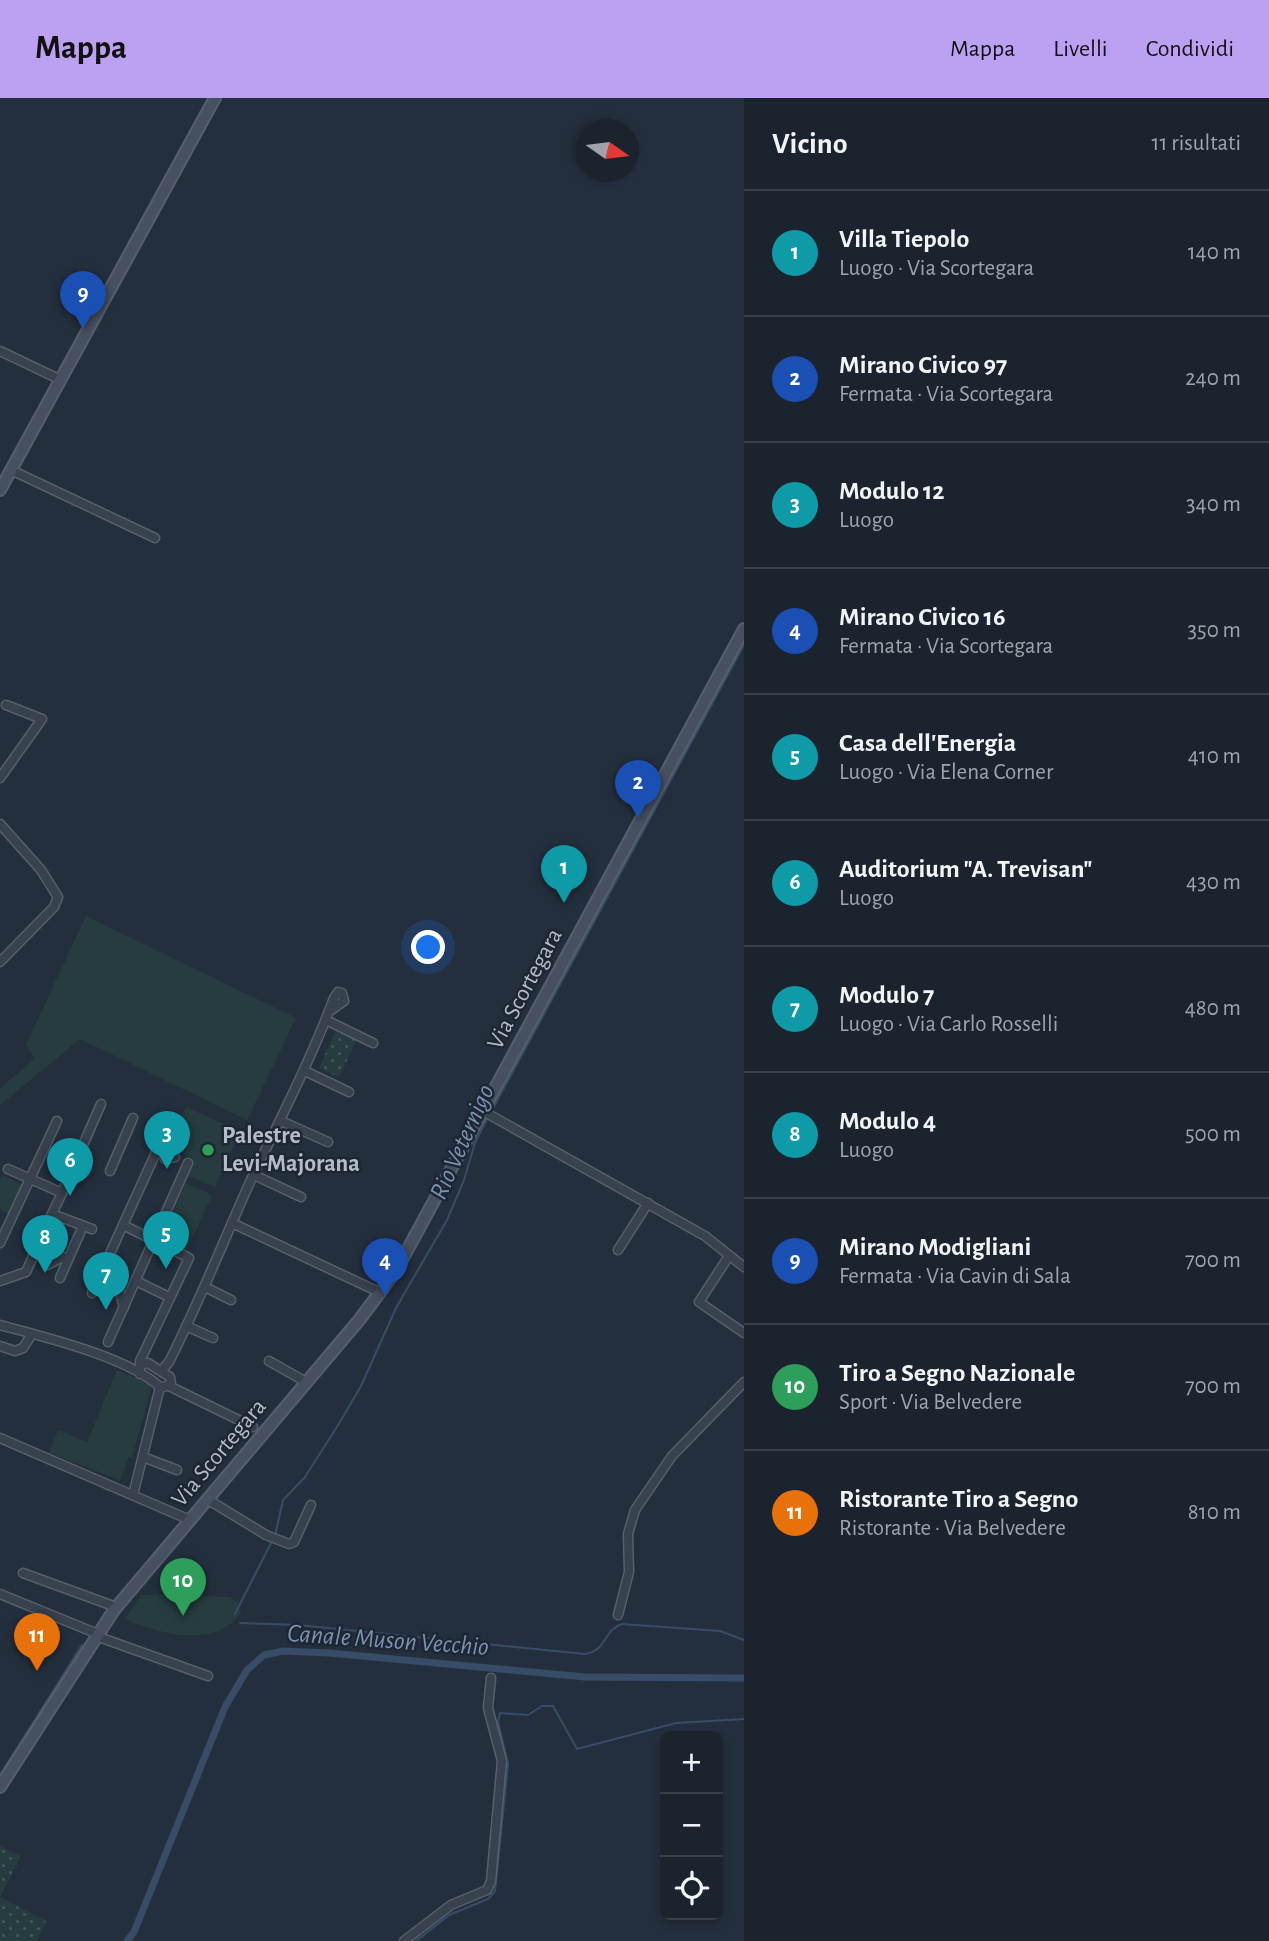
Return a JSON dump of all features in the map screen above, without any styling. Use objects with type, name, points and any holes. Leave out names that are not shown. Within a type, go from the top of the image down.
[{"type":"street","points":[[155,538],[4,479],[215,98]]},
{"type":"street","points":[[0,351],[61,380]]},
{"type":"street","name":"Via Scortegara","points":[[0,1787],[116,1607],[381,1293],[397,1269],[744,629]]},
{"type":"street","points":[[0,778],[42,719],[6,705]]},
{"type":"street","points":[[0,824],[41,870],[58,897],[54,906],[0,962]]},
{"type":"street","points":[[164,1373],[330,1011]]},
{"type":"street","points":[[326,1020],[373,1043]]},
{"type":"street","points":[[304,1071],[349,1092]]},
{"type":"street","points":[[0,1281],[26,1272],[101,1104]]},
{"type":"street","points":[[483,1111],[705,1236],[744,1267]]},
{"type":"street","points":[[110,1171],[132,1118]]},
{"type":"street","points":[[0,1243],[57,1121]]},
{"type":"street","points":[[281,1121],[328,1142]]},
{"type":"street","points":[[92,1293],[164,1135]]},
{"type":"street","points":[[165,1159],[175,1157]]},
{"type":"street","points":[[108,1342],[188,1163]]},
{"type":"street","points":[[8,1169],[62,1193]]},
{"type":"street","points":[[254,1175],[301,1197]]},
{"type":"street","points":[[618,1250],[648,1203]]},
{"type":"street","points":[[52,1214],[87,1228],[60,1278]]},
{"type":"street","points":[[232,1223],[381,1293]]},
{"type":"street","points":[[122,1225],[188,1258],[140,1361],[141,1367],[165,1387],[253,1427]]},
{"type":"street","points":[[38,1247],[63,1257],[47,1265]]},
{"type":"street","points":[[729,1256],[699,1302],[744,1332]]},
{"type":"street","points":[[97,1281],[119,1290],[124,1307]]},
{"type":"street","points":[[136,1282],[169,1297]]},
{"type":"street","points":[[205,1287],[231,1300]]},
{"type":"street","points":[[0,1325],[131,1369],[150,1363],[164,1373],[171,1382],[165,1387],[133,1495]]},
{"type":"street","points":[[187,1326],[213,1338]]},
{"type":"street","points":[[0,1346],[15,1351],[23,1348],[32,1334]]},
{"type":"street","points":[[269,1361],[306,1382]]},
{"type":"street","points":[[618,1615],[629,1572],[628,1534],[635,1510],[672,1456],[744,1382]]},
{"type":"street","points":[[0,1438],[190,1520]]},
{"type":"street","points":[[143,1457],[177,1469]]},
{"type":"street","points":[[207,1499],[273,1539],[289,1545],[294,1542],[311,1505]]},
{"type":"street","points":[[23,1573],[116,1607]]},
{"type":"street","points":[[0,1594],[97,1635],[208,1676]]},
{"type":"street","points":[[404,1941],[451,1905],[487,1890],[491,1881],[502,1761],[488,1708],[491,1678]]},
{"type":"green space","points":[[86,916],[296,1018],[247,1120],[80,1039],[0,1105],[0,1088],[35,1059],[26,1045]]},
{"type":"green space","points":[[336,1030],[357,1040],[339,1077],[319,1068]]},
{"type":"green space","name":"Palestre Levi-Majorana","points":[[186,1107],[240,1131],[215,1187],[184,1174],[192,1158],[184,1154],[187,1146],[171,1139]]},
{"type":"green space","points":[[4,1176],[25,1186],[12,1216],[0,1210],[0,1178]]},
{"type":"green space","points":[[186,1183],[212,1195],[186,1252],[160,1242]]},
{"type":"green space","points":[[117,1370],[152,1385],[132,1458],[129,1457],[120,1480],[49,1453],[58,1430],[87,1442]]},
{"type":"green space","points":[[141,1595],[229,1597],[238,1602],[241,1612],[230,1624],[203,1635],[154,1630],[125,1619]]},
{"type":"green space","points":[[0,1846],[21,1856],[0,1897]]},
{"type":"green space","points":[[0,1897],[46,1921],[37,1941],[0,1941]]},
{"type":"waterway","name":"Rio Veternigo","points":[[491,1112],[744,645]]},
{"type":"waterway","name":"Rio Veternigo","points":[[275,1536],[283,1500],[305,1477],[340,1422],[361,1386],[396,1308],[447,1220],[464,1180],[475,1143],[488,1117]]},
{"type":"waterway","name":"Rio Veternigo","points":[[235,1614],[272,1541]]},
{"type":"waterway","points":[[240,1623],[298,1625],[585,1654],[597,1649],[612,1631],[622,1624],[720,1631],[744,1640]]},
{"type":"waterway","points":[[0,1775],[82,1645]]},
{"type":"waterway","name":"Canale Muson Vecchio","points":[[127,1941],[134,1932],[225,1707],[247,1670],[264,1655],[283,1651],[330,1653],[585,1677],[744,1678]]},
{"type":"waterway","points":[[416,1941],[449,1915],[488,1899],[495,1891],[508,1764],[498,1722],[500,1713],[528,1715],[542,1706],[553,1706],[577,1749],[676,1723],[744,1719]]},
{"type":"place","name":"Mirano Modigliani","points":[[83,329]]},
{"type":"place","name":"Mirano Civico 97","points":[[638,818]]},
{"type":"place","name":"Villa Tiepolo","points":[[564,903]]},
{"type":"place","name":"Palestre Levi-Majorana","points":[[208,1150]]},
{"type":"place","name":"Modulo 12","points":[[167,1169]]},
{"type":"place","name":"Auditorium \"A. Trevisan\"","points":[[70,1196]]},
{"type":"place","name":"Casa dell'Energia","points":[[166,1269]]},
{"type":"place","name":"Modulo 4","points":[[45,1273]]},
{"type":"place","name":"Mirano Civico 16","points":[[385,1296]]},
{"type":"place","name":"Modulo 7","points":[[106,1310]]},
{"type":"place","name":"Tiro a Segno Nazionale","points":[[183,1616]]},
{"type":"place","name":"Ristorante Tiro a Segno","points":[[37,1671]]}]
